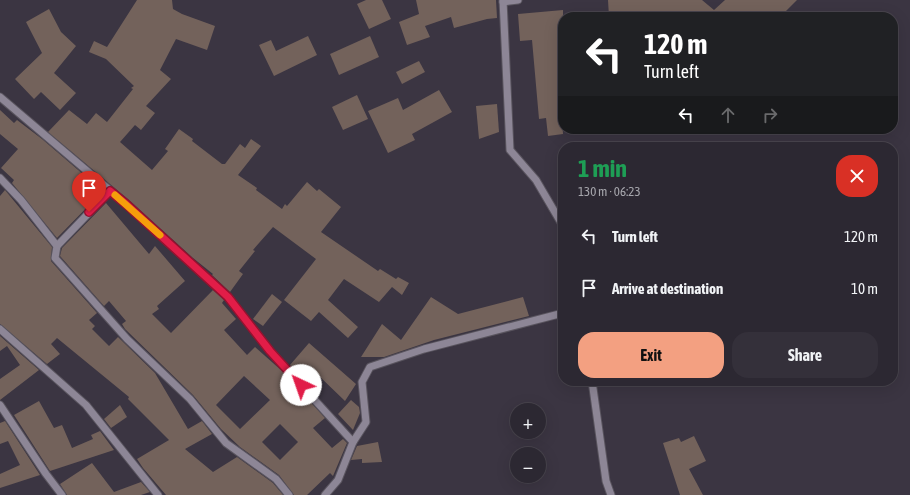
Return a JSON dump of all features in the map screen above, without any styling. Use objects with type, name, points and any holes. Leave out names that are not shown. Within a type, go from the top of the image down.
[{"type":"street","points":[[518,0],[503,1],[510,150],[536,180],[558,217]]},
{"type":"street","points":[[0,97],[126,204],[228,297],[270,351],[353,442]]},
{"type":"street","points":[[0,178],[21,200],[57,246]]},
{"type":"street","points":[[110,191],[57,246],[54,258],[127,339],[190,399],[226,443],[276,479],[289,495]]},
{"type":"street","points":[[325,495],[338,480],[353,442],[366,422],[362,382],[370,367],[424,349],[558,314]]},
{"type":"street","points":[[0,328],[86,405],[158,495]]},
{"type":"street","points":[[593,386],[606,481],[611,495]]},
{"type":"street","points":[[0,405],[46,474],[62,495]]},
{"type":"building","points":[[137,0],[172,0],[173,9],[182,14],[215,26],[207,50],[176,39],[160,70],[171,79],[146,106],[155,113],[141,130],[135,125],[120,142],[152,170],[168,151],[165,149],[179,129],[222,164],[225,164],[240,144],[245,148],[251,139],[261,146],[238,175],[257,188],[256,190],[282,209],[285,204],[287,206],[307,182],[317,191],[319,189],[341,207],[321,232],[378,271],[380,269],[396,279],[398,277],[409,283],[402,295],[392,287],[379,302],[344,279],[328,300],[358,327],[348,338],[319,312],[311,321],[284,300],[316,259],[273,227],[253,250],[255,251],[239,271],[243,274],[230,292],[212,275],[213,274],[193,258],[129,200],[48,132],[69,110],[87,124],[96,113],[107,122],[133,89],[131,88],[134,86],[106,59],[89,52],[94,41],[107,47]]},
{"type":"building","points":[[366,0],[382,0],[391,19],[369,29],[357,4]]},
{"type":"building","points":[[416,0],[496,0],[497,18],[487,19],[454,28],[451,17],[425,26],[430,37],[407,45],[399,22],[419,14]]},
{"type":"building","points":[[608,0],[702,0],[714,10],[725,0],[797,0],[785,12],[609,12]]},
{"type":"building","points":[[49,9],[61,32],[76,46],[54,73],[76,93],[60,110],[41,92],[34,99],[15,79],[42,53],[26,22]]},
{"type":"building","points":[[563,10],[563,12],[558,12],[558,134],[563,134],[548,136],[546,118],[539,119],[532,40],[520,41],[518,14]]},
{"type":"building","points":[[308,36],[317,55],[274,76],[259,45],[271,40],[276,51]]},
{"type":"building","points":[[370,36],[379,57],[339,75],[330,54]]},
{"type":"building","points":[[419,61],[425,72],[402,84],[396,72]]},
{"type":"building","points":[[439,90],[452,112],[412,134],[415,140],[388,153],[368,111],[398,98],[403,110]]},
{"type":"building","points":[[357,95],[368,119],[343,130],[332,107]]},
{"type":"building","points":[[497,104],[499,132],[479,139],[476,106]]},
{"type":"building","points":[[0,110],[14,123],[17,120],[42,139],[91,181],[89,183],[99,195],[57,238],[12,183],[14,180],[1,168],[18,149],[0,134]]},
{"type":"building","points":[[5,190],[52,247],[51,261],[97,313],[89,320],[95,326],[92,329],[109,346],[118,337],[155,373],[188,429],[202,421],[212,434],[185,449],[213,472],[237,457],[273,483],[283,495],[166,495],[137,459],[169,440],[128,399],[129,397],[57,338],[51,344],[60,354],[47,364],[0,324],[0,196]]},
{"type":"building","points":[[106,203],[149,254],[155,246],[185,281],[157,306],[159,309],[152,314],[171,333],[213,290],[224,300],[222,303],[236,319],[224,330],[247,355],[255,347],[282,371],[325,418],[313,428],[332,448],[343,439],[347,443],[333,476],[330,473],[307,495],[294,495],[279,475],[240,447],[221,429],[193,395],[125,329],[122,324],[126,321],[109,301],[104,306],[60,256],[62,248]],"holes":[[[244,376],[270,400],[240,429],[216,405]],[[280,424],[298,442],[280,460],[262,442]]]},
{"type":"building","points":[[272,294],[282,302],[263,326],[253,319]]},
{"type":"building","points":[[431,297],[458,314],[523,297],[529,316],[434,340],[384,357],[361,357],[382,324],[401,340]]},
{"type":"building","points":[[0,336],[39,370],[0,400],[0,379],[20,365],[7,346],[0,351]]},
{"type":"building","points":[[309,343],[356,384],[345,401],[318,375],[308,386],[290,365]]},
{"type":"building","points":[[351,400],[359,407],[360,413],[353,430],[338,414]]},
{"type":"building","points":[[39,401],[54,428],[62,425],[72,448],[93,439],[91,435],[100,431],[114,450],[50,471],[14,415]]},
{"type":"building","points":[[120,405],[127,417],[111,428],[104,419]]},
{"type":"building","points":[[5,421],[40,475],[0,488],[0,474],[20,465],[8,441],[0,444],[0,423]]},
{"type":"building","points":[[694,436],[706,461],[689,469],[703,495],[680,495],[663,443],[679,438],[681,442]]},
{"type":"building","points":[[378,442],[382,462],[362,463],[362,459],[351,460],[357,446]]},
{"type":"building","points":[[92,463],[114,492],[141,482],[150,492],[141,495],[67,495],[60,484]]},
{"type":"slow traffic","points":[[115,195],[160,235]]},
{"type":"route","points":[[89,212],[110,191],[126,204],[228,297],[270,351],[301,385]]}]
